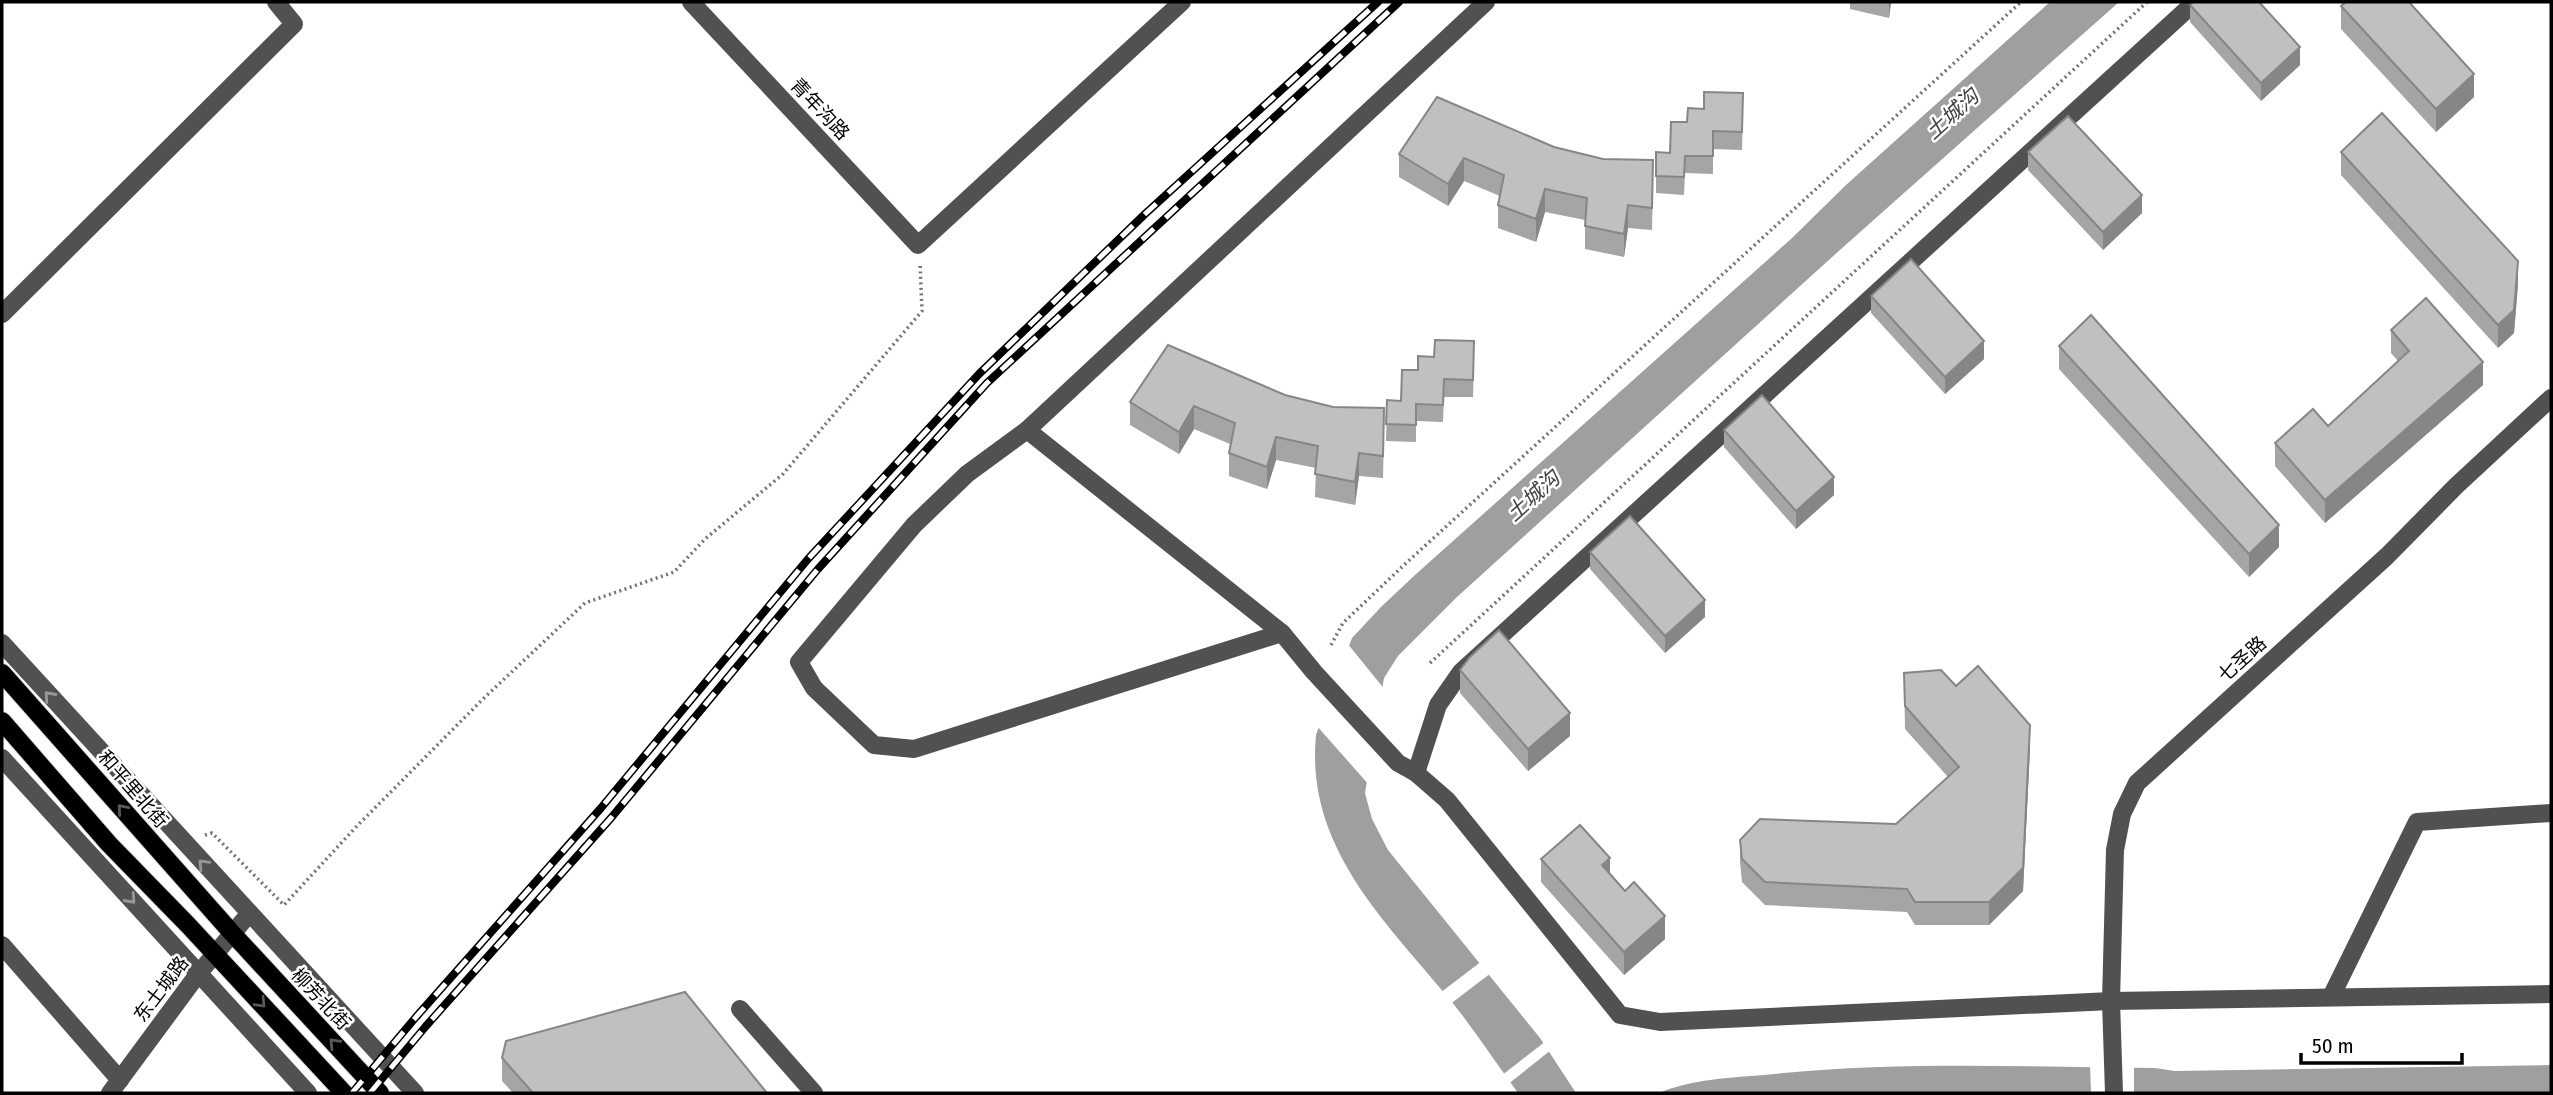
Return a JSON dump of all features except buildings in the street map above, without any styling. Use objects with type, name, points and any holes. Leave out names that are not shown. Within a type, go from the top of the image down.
[{"type":"main road","name":"和平里北街","points":[[2,673],[232,933]]},
{"type":"main road","points":[[2,721],[109,844],[344,1093]]},
{"type":"main road","name":"柳芳北街","points":[[232,933],[380,1093]]},
{"type":"street","points":[[2,313],[294,24],[276,2]]},
{"type":"street","name":"青年沟路","points":[[691,2],[918,245]]},
{"type":"street","points":[[918,245],[1182,2]]},
{"type":"street","points":[[1282,633],[914,749],[874,745],[814,688],[799,662],[914,525],[967,474],[1027,430],[1486,2]]},
{"type":"street","points":[[1416,772],[1438,705],[1461,672],[2195,2]]},
{"type":"street","name":"七圣路","points":[[2114,1093],[2111,1001],[2115,850],[2122,814],[2137,783],[2387,556],[2456,486],[2551,398]]},
{"type":"street","points":[[1027,430],[1282,633],[1398,763],[1416,772],[1447,800],[1620,1015],[1660,1022],[2111,1001],[2551,994]]},
{"type":"street","points":[[2,643],[415,1093]]},
{"type":"street","points":[[2,758],[308,1093]]},
{"type":"street","points":[[2331,997],[2417,822],[2551,813]]},
{"type":"street","name":"东土城路","points":[[115,1087],[198,974],[249,914]]},
{"type":"street","points":[[2,945],[115,1087]]},
{"type":"street","points":[[740,1009],[814,1093]]},
{"type":"path","points":[[1331,645],[1343,623],[1404,565],[2021,2]]},
{"type":"path","points":[[1430,663],[2147,2]]},
{"type":"path","points":[[181,841],[212,833],[284,905],[356,827],[484,698],[585,603],[674,572],[705,539],[783,474],[922,311],[918,245]]},
{"type":"water","name":"土城沟","points":[[2050,2],[2119,2],[1841,249],[1457,597],[1398,656],[1384,678],[1365,793],[1372,819],[1388,850],[1540,1038],[1576,1093],[1518,1093],[1461,1013],[1378,913],[1337,848],[1323,813],[1316,776],[1316,735],[1352,638],[1415,575],[1791,239],[1846,185]]},
{"type":"water","points":[[2551,1065],[2551,1093],[1659,1093],[1711,1080],[1911,1066],[2155,1068],[2175,1071]]},
{"type":"pier","points":[[1347,643],[1386,691],[1370,786],[1316,725]]},
{"type":"pier","points":[[1482,961],[1491,973],[1449,1005],[1440,993]]},
{"type":"pier","points":[[1546,1041],[1551,1050],[1507,1085],[1501,1076]]},
{"type":"pier","points":[[2090,1064],[2134,1064],[2134,1093],[2091,1093]]},
{"type":"railway","points":[[352,1093],[601,808],[808,559],[979,374],[1145,214],[1378,2]]},
{"type":"railway","points":[[370,1093],[611,818],[818,569],[987,383],[1399,2]]}]
